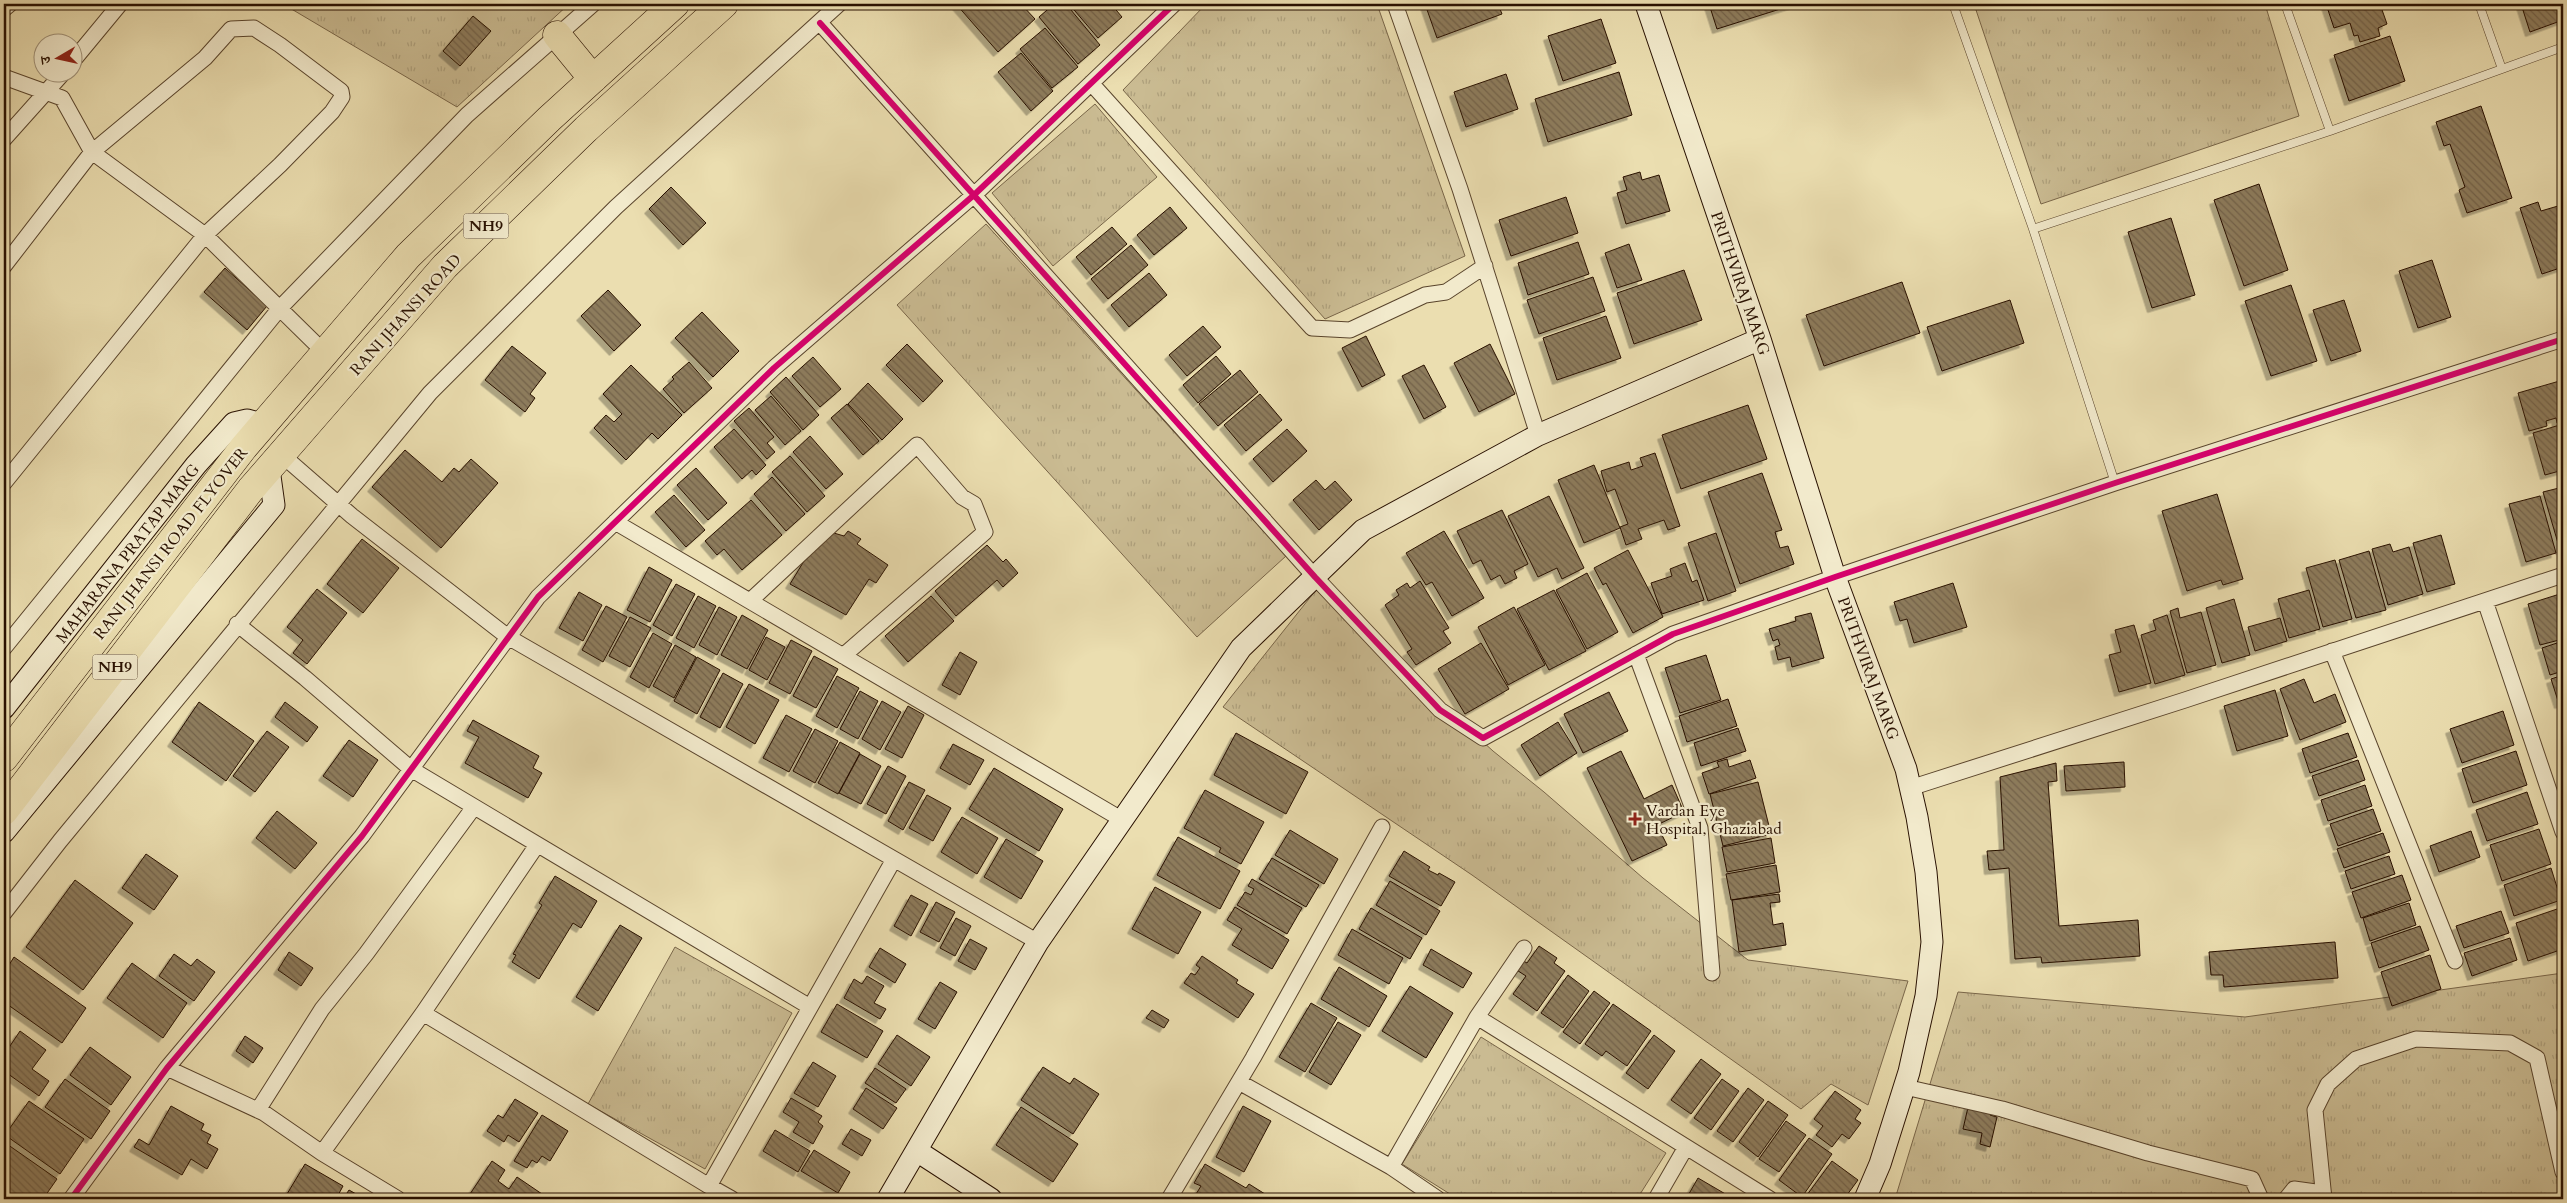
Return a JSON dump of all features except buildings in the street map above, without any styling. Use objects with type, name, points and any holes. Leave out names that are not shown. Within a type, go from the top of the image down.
[{"type":"highway","name":"NH9","points":[[263,424],[408,256],[593,79],[675,4]]},
{"type":"highway","name":"RANI JHANSI ROAD","points":[[276,462],[445,266],[586,129],[718,6]]},
{"type":"highway","points":[[557,35],[593,79]]},
{"type":"highway","name":"RANI JHANSI ROAD FLYOVER","points":[[4,758],[263,424]]},
{"type":"highway","name":"RANI JHANSI ROAD FLYOVER","points":[[4,811],[226,522],[276,462]]},
{"type":"street","points":[[4,9],[10,4]]},
{"type":"street","points":[[82,50],[120,4]]},
{"type":"street","points":[[4,648],[280,308],[466,114],[593,4]]},
{"type":"street","points":[[4,913],[60,841],[430,393],[616,207],[839,4]]},
{"type":"street","points":[[70,1199],[167,1068],[362,836],[538,597],[774,368],[974,195],[1174,4]]},
{"type":"street","points":[[1396,4],[1460,189],[1538,435]]},
{"type":"street","name":"PRITHVIRAJ MARG","points":[[1646,4],[1760,340],[1835,577],[1906,769],[1926,872],[1932,942],[1926,996],[1904,1087],[1880,1164],[1865,1199]]},
{"type":"street","points":[[820,23],[1316,578],[1440,710],[1483,738],[1672,634],[2115,483],[2563,339]]},
{"type":"street","points":[[4,266],[92,152],[205,58],[231,29],[254,28],[341,91],[342,96],[332,112],[280,165],[205,235],[4,483]]},
{"type":"street","points":[[4,77],[62,98],[92,152],[205,235],[324,352]]},
{"type":"street","points":[[4,139],[56,82]]},
{"type":"street","points":[[1091,83],[1312,328],[1350,330],[1425,295],[1446,292],[1485,266]]},
{"type":"street","points":[[888,1199],[1038,942],[1240,648],[1316,578],[1363,530],[1538,435],[1760,340]]},
{"type":"street","name":"MAHARANA PRATAP MARG","points":[[4,706],[196,465],[234,423],[247,420],[263,424]]},
{"type":"street","points":[[750,601],[917,445],[962,497],[974,504],[985,532],[843,656]]},
{"type":"street","points":[[276,462],[339,505],[508,637],[893,861],[1038,942]]},
{"type":"street","points":[[4,832],[274,505],[276,462]]},
{"type":"street","points":[[615,522],[1121,819]]},
{"type":"street","points":[[1910,788],[2332,652],[2563,575]]},
{"type":"street","points":[[2486,601],[2563,832]]},
{"type":"street","points":[[238,624],[306,678],[411,769],[810,1007]]},
{"type":"street","points":[[2332,652],[2456,961]]},
{"type":"street","points":[[1636,654],[1700,828],[1712,973]]},
{"type":"street","points":[[258,1110],[322,1009],[366,954],[474,807]]},
{"type":"street","points":[[1169,1199],[1239,1082],[1382,827]]},
{"type":"street","points":[[322,1153],[423,1013],[537,845]]},
{"type":"street","points":[[710,1186],[893,861]]},
{"type":"street","points":[[1390,1167],[1477,1017],[1524,948]]},
{"type":"street","points":[[423,1013],[732,1199]]},
{"type":"street","points":[[1477,1017],[1770,1199]]},
{"type":"street","points":[[2286,1199],[2294,1189],[2324,1196],[2315,1110],[2328,1084],[2356,1059],[2416,1039],[2510,1043],[2537,1058],[2563,1172]]},
{"type":"street","points":[[167,1068],[258,1110],[322,1153],[398,1199]]},
{"type":"street","points":[[1239,1082],[1390,1167],[1438,1199]]},
{"type":"street","points":[[1904,1087],[2002,1109],[2148,1154],[2252,1180],[2261,1199]]},
{"type":"street","points":[[1656,1199],[1686,1147]]},
{"type":"street","points":[[917,1151],[991,1199]]},
{"type":"lane","points":[[1953,4],[2033,229],[2115,483]]},
{"type":"lane","points":[[2285,4],[2330,131]]},
{"type":"lane","points":[[2479,4],[2502,69]]},
{"type":"lane","points":[[2033,229],[2330,131],[2563,47]]},
{"type":"green space","points":[[283,4],[569,4],[457,107]]},
{"type":"green space","points":[[1206,4],[1377,4],[1465,256],[1325,319],[1123,90]]},
{"type":"green space","points":[[1974,4],[2265,4],[2299,116],[2041,204]]},
{"type":"green space","points":[[1095,104],[1157,177],[1053,266],[992,193]]},
{"type":"green space","points":[[986,224],[1286,556],[1197,637],[897,305]]},
{"type":"green space","points":[[1316,590],[1493,751],[1544,792],[1643,878],[1748,960],[1908,981],[1868,1105],[1831,1084],[1801,1109],[1472,875],[1223,707]]},
{"type":"green space","points":[[675,947],[792,1013],[705,1169],[588,1104]]},
{"type":"green space","points":[[2563,973],[2563,1199],[1895,1199],[1958,992],[2245,1017]]},
{"type":"green space","points":[[1481,1037],[1666,1153],[1637,1199],[1458,1199],[1402,1164]]},
{"type":"cycle path","points":[[71,1199],[167,1068],[362,836],[538,597],[774,368],[974,195],[1174,4]]},
{"type":"cycle path","points":[[820,23],[1315,577],[1440,710],[1483,738],[1673,634],[1835,577],[2115,483],[2563,339]]},
{"type":"place","name":"Vardan Eye Hospital, Ghaziabad","points":[[1635,819]]}]
